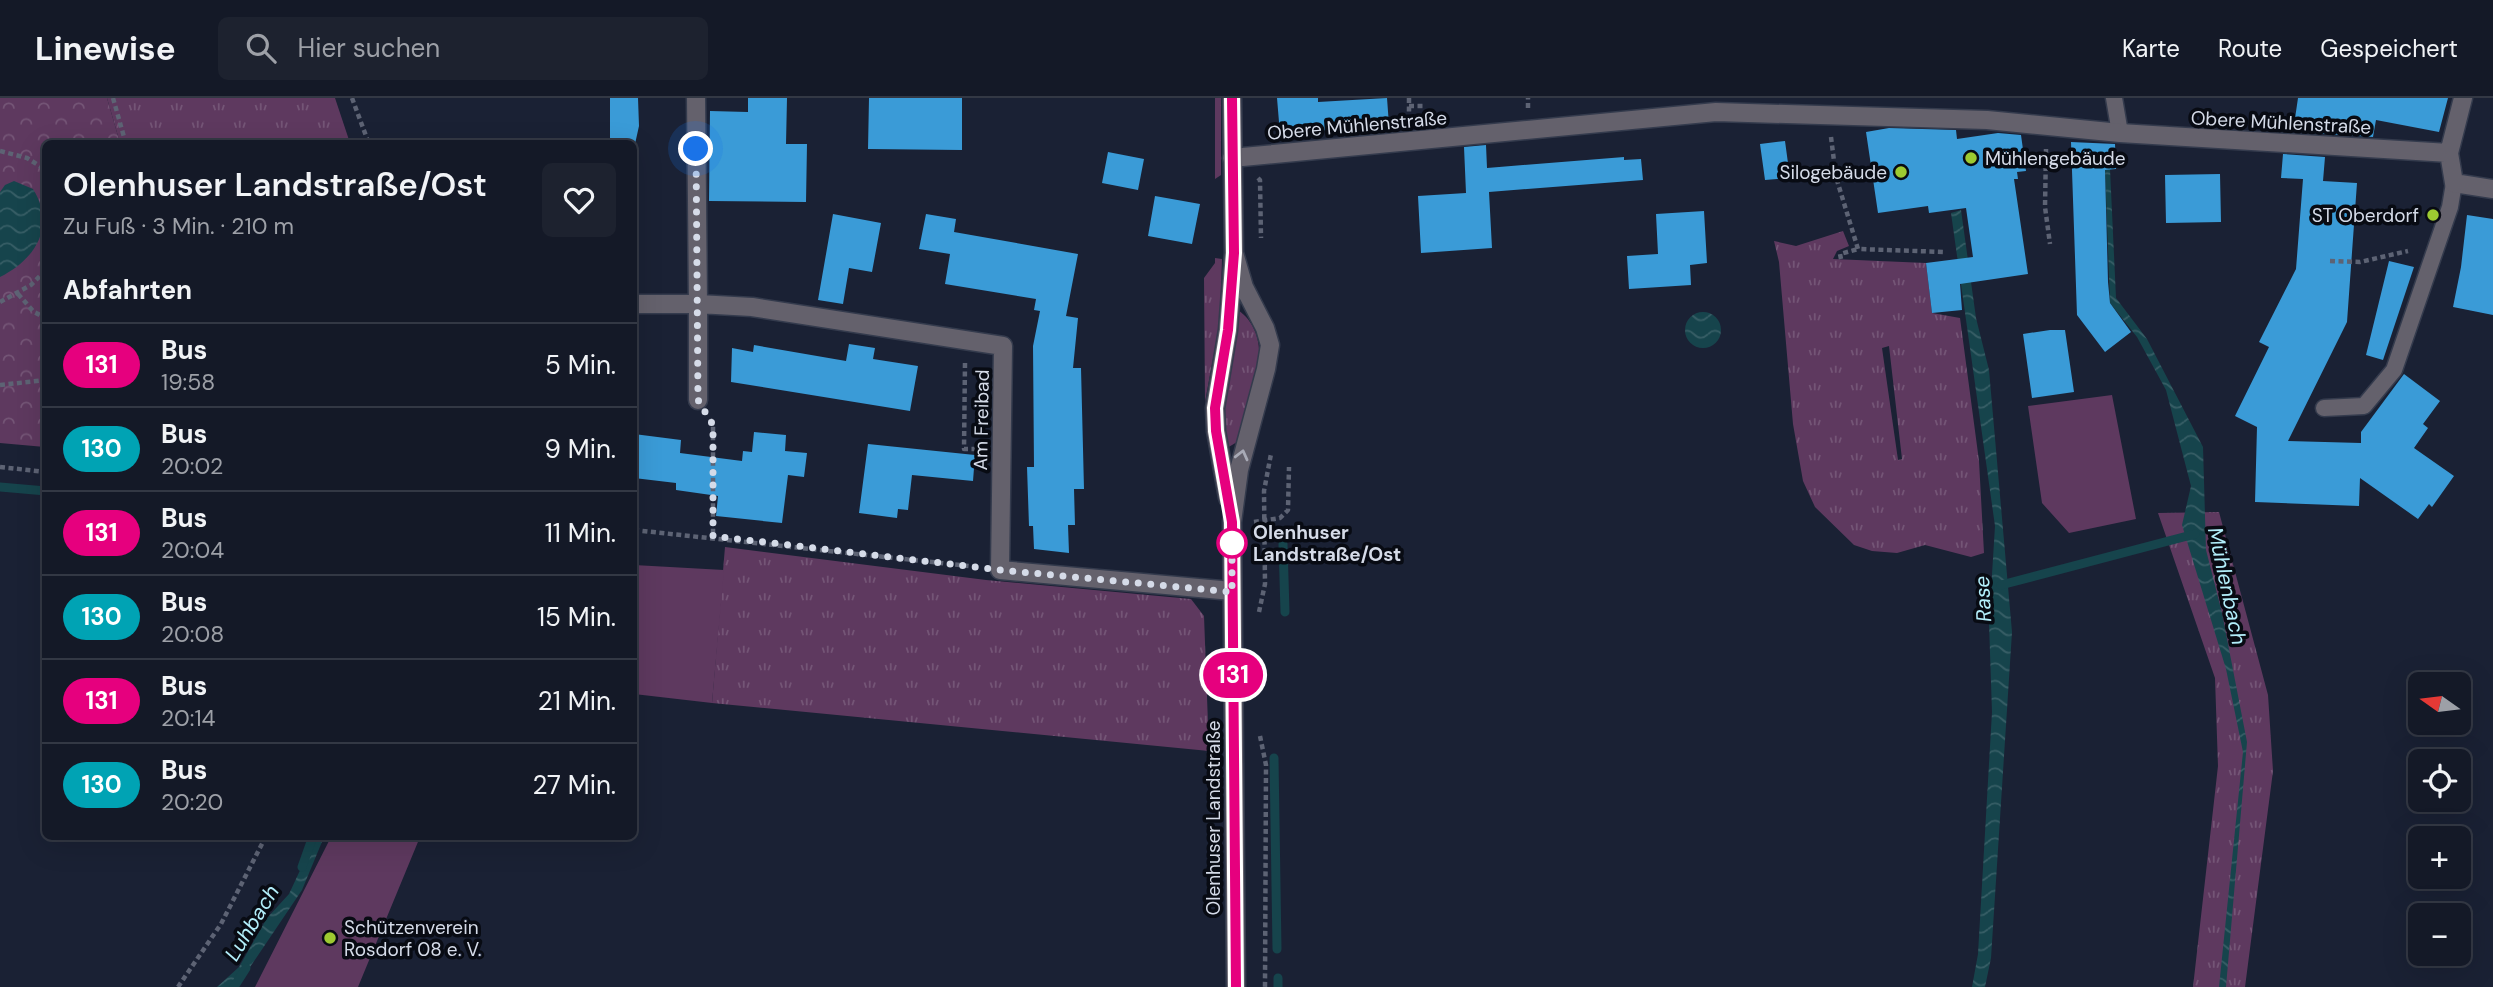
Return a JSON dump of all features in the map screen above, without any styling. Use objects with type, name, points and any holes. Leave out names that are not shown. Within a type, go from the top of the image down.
[{"type":"street","points":[[696,98],[698,400]]},
{"type":"street","name":"Olenhuser Landstraße","points":[[1232,98],[1234,253],[1228,330],[1215,408],[1216,431],[1232,522]]},
{"type":"street","points":[[2463,98],[2449,153],[2454,183],[2493,189]]},
{"type":"street","name":"Obere Mühlenstraße","points":[[1232,158],[1716,112],[1987,120],[2108,132],[2449,153]]},
{"type":"street","name":"Olenhuser Landstraße","points":[[1234,253],[1244,287],[1265,328],[1270,345],[1262,386],[1242,454],[1232,522],[1236,987]]},
{"type":"street","name":"Am Freibad","points":[[637,304],[752,307],[1003,346],[1000,570]]},
{"type":"street","points":[[1000,570],[1232,592]]},
{"type":"lane","points":[[2108,132],[2114,98]]},
{"type":"lane","points":[[2325,408],[2364,406],[2394,370],[2450,207],[2454,183]]},
{"type":"path","points":[[113,98],[125,140]]},
{"type":"path","points":[[352,98],[368,140]]},
{"type":"path","points":[[1409,106],[1426,106]]},
{"type":"path","points":[[1828,116],[1836,177],[1858,249]]},
{"type":"path","points":[[2047,127],[2045,207],[2049,244]]},
{"type":"path","points":[[0,152],[27,158],[42,167]]},
{"type":"path","points":[[1841,259],[1840,254],[1858,249],[1945,252]]},
{"type":"path","points":[[2330,261],[2360,262],[2408,251]]},
{"type":"path","points":[[0,302],[18,294],[42,273]]},
{"type":"path","points":[[18,294],[34,312],[42,316]]},
{"type":"path","points":[[965,341],[964,449],[1002,449]]},
{"type":"path","points":[[0,385],[42,380]]},
{"type":"path","points":[[698,400],[713,425],[713,536]]},
{"type":"path","points":[[0,467],[42,472]]},
{"type":"path","points":[[1232,522],[1264,522],[1280,518],[1289,510],[1289,467]]},
{"type":"path","points":[[1256,624],[1265,584],[1264,522]]},
{"type":"path","points":[[637,530],[713,536],[1000,570]]},
{"type":"path","points":[[1259,734],[1266,765],[1265,987]]},
{"type":"path","points":[[178,987],[221,924],[264,840]]},
{"type":"green space","points":[[0,98],[107,98],[119,140],[42,140],[42,447],[0,443]]},
{"type":"green space","points":[[107,98],[335,98],[349,140],[119,140]]},
{"type":"green space","points":[[1215,98],[1221,98],[1221,175],[1215,179]]},
{"type":"green space","points":[[1843,231],[1849,246],[1837,251],[1833,259],[1926,263],[1932,313],[1960,318],[1979,461],[1984,553],[1971,557],[1925,545],[1897,553],[1872,551],[1854,545],[1815,507],[1803,481],[1793,424],[1779,262],[1774,241],[1796,246]],"holes":[[[1889,346],[1902,459],[1898,460],[1882,348]]]},
{"type":"green space","points":[[1215,258],[1222,259],[1220,321],[1205,402],[1204,278],[1215,263]]},
{"type":"green space","points":[[1238,310],[1251,323],[1257,338],[1258,373],[1237,442],[1227,448],[1223,401]]},
{"type":"green space","points":[[2112,395],[2136,519],[2069,533],[2042,503],[2028,406]]},
{"type":"green space","points":[[2219,512],[2268,695],[2273,771],[2245,987],[2193,987],[2218,766],[2215,678],[2158,513]]},
{"type":"green space","points":[[725,547],[986,580],[1191,599],[1204,616],[1209,751],[712,703]]},
{"type":"green space","points":[[637,565],[724,570],[712,703],[637,694]]},
{"type":"green space","name":"Schützenverein Rosdorf 08 e. V.","points":[[329,840],[419,840],[358,987],[255,987]]},
{"type":"water","points":[[2110,169],[2116,298],[2147,339],[2203,447],[2206,550],[2222,613],[2247,742],[2226,987],[2219,987],[2243,752],[2226,669],[2182,525],[2191,486],[2166,390],[2137,337],[2110,303],[2105,170]]},
{"type":"water","points":[[14,181],[33,189],[42,212],[42,228],[39,240],[24,261],[0,277],[0,192],[5,185]]},
{"type":"water","points":[[1961,210],[1976,318],[1989,370],[2012,632],[1991,958],[1985,987],[1972,987],[1978,954],[1992,712],[1989,623],[1995,526],[1951,213]]},
{"type":"water","points":[[1703,312],[1716,317],[1721,330],[1716,343],[1703,348],[1690,343],[1685,330],[1690,317]]},
{"type":"water","points":[[314,840],[323,840],[302,890],[246,973],[232,987],[217,987],[239,967],[267,918],[289,894]]},
{"type":"building","points":[[610,98],[638,98],[639,126],[636,140],[610,140]]},
{"type":"building","points":[[748,98],[787,98],[786,144],[807,144],[806,202],[709,201],[710,111],[748,112]]},
{"type":"building","points":[[869,98],[962,98],[962,150],[868,149]]},
{"type":"building","points":[[1277,98],[1318,98],[1318,102],[1387,98],[1389,125],[1280,134]]},
{"type":"building","points":[[2298,98],[2448,98],[2439,132],[2376,120],[2373,137],[2293,132]]},
{"type":"building","points":[[1889,128],[1956,130],[1957,139],[1998,133],[2021,135],[2026,171],[2017,172],[2018,179],[2014,179],[2028,274],[1960,284],[1962,310],[1932,313],[1926,263],[1973,257],[1966,208],[1929,213],[1928,206],[1878,213],[1866,132]]},
{"type":"building","points":[[1785,141],[1790,178],[1765,180],[1760,144]]},
{"type":"building","points":[[2071,142],[2115,144],[2116,169],[2105,170],[2108,282],[2110,303],[2131,332],[2105,352],[2077,315]]},
{"type":"building","points":[[1486,145],[1487,168],[1624,157],[1624,160],[1641,159],[1643,180],[1489,192],[1492,248],[1421,253],[1418,196],[1466,193],[1464,147]]},
{"type":"building","points":[[1108,152],[1144,159],[1138,190],[1102,183]]},
{"type":"building","points":[[2283,154],[2325,157],[2323,181],[2357,183],[2347,322],[2288,441],[2361,443],[2361,432],[2404,374],[2440,401],[2423,424],[2428,428],[2414,448],[2454,476],[2432,507],[2429,504],[2418,519],[2360,478],[2359,506],[2255,502],[2257,427],[2235,416],[2269,347],[2259,342],[2296,269],[2303,179],[2281,178]]},
{"type":"building","points":[[2220,174],[2221,222],[2166,223],[2165,175]]},
{"type":"building","points":[[1155,196],[1200,204],[1192,244],[1148,236]]},
{"type":"building","points":[[1704,211],[1707,263],[1690,265],[1691,285],[1629,289],[1627,256],[1658,254],[1656,214]]},
{"type":"building","points":[[833,214],[881,223],[872,272],[849,268],[843,304],[818,300]]},
{"type":"building","points":[[926,214],[956,219],[954,232],[1078,254],[1066,316],[1078,318],[1073,368],[1081,368],[1084,489],[1074,489],[1075,525],[1068,525],[1069,553],[1034,549],[1033,526],[1029,526],[1027,467],[1034,467],[1033,346],[1040,311],[1034,310],[1036,299],[945,284],[950,254],[919,249]]},
{"type":"building","points":[[2467,215],[2493,219],[2493,315],[2453,307]]},
{"type":"building","points":[[2389,261],[2414,267],[2383,360],[2366,355]]},
{"type":"building","points":[[2065,330],[2074,392],[2032,398],[2023,334]]},
{"type":"building","points":[[849,344],[875,348],[873,359],[918,366],[910,411],[731,382],[732,348],[753,352],[754,345],[846,361]]},
{"type":"building","points":[[754,432],[786,435],[785,451],[807,453],[804,477],[788,475],[782,523],[716,516],[718,496],[676,490],[676,483],[637,478],[637,434],[681,440],[680,453],[742,461],[743,451],[752,452]]},
{"type":"building","points":[[868,444],[975,455],[973,481],[912,475],[908,510],[898,509],[897,518],[859,513]]},
{"type":"waterway","points":[[0,487],[42,491]]},
{"type":"waterway","points":[[2001,585],[2195,534]]},
{"type":"waterway","points":[[1283,544],[1285,612]]},
{"type":"waterway","points":[[1274,758],[1277,949]]},
{"type":"waterway","name":"Luhbach","points":[[302,867],[312,840]]},
{"type":"waterway","name":"Luhbach","points":[[234,987],[246,968]]},
{"type":"waterway","points":[[1278,978],[1278,987]]},
{"type":"bus line","name":"131","points":[[1232,98],[1234,253],[1226,348],[1215,408],[1216,431],[1232,522],[1236,987]]},
{"type":"place","name":"Mühlengebäude","points":[[1971,158]]},
{"type":"place","name":"Silogebäude","points":[[1901,172]]},
{"type":"place","name":"ST Oberdorf","points":[[2433,215]]},
{"type":"place","name":"Olenhuser Landstraße/Ost","points":[[1232,543]]},
{"type":"place","name":"Schützenverein Rosdorf 08 e. V.","points":[[330,938]]},
{"type":"route","points":[[696,149],[698,400],[713,425],[713,536],[1000,570],[1232,592],[1232,543]]},
{"type":"water label","name":"Mühlenbach","points":[[2227,586]]},
{"type":"water label","name":"Rase","points":[[1983,599]]}]
